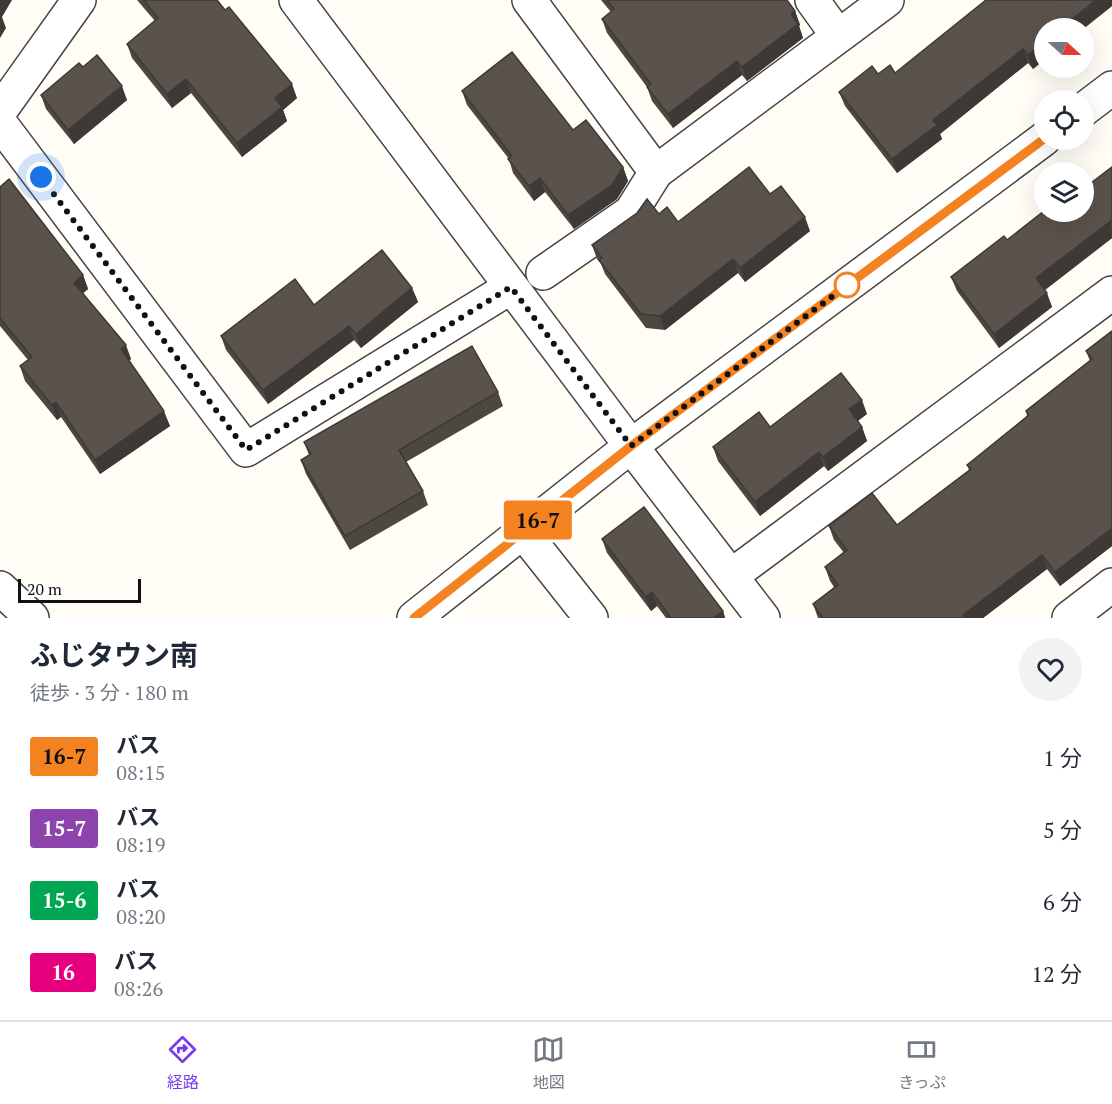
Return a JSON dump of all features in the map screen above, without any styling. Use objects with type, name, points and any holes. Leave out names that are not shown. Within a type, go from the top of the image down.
[{"type":"street","points":[[0,111],[79,0]]},
{"type":"street","points":[[296,0],[631,446],[764,618]]},
{"type":"street","points":[[529,0],[656,172]]},
{"type":"street","points":[[812,0],[838,36]]},
{"type":"street","points":[[543,273],[631,212],[656,172],[887,0]]},
{"type":"street","points":[[1094,102],[1112,88]]},
{"type":"street","points":[[0,123],[246,450],[511,287]]},
{"type":"street","points":[[414,618],[631,446],[1034,146]]},
{"type":"street","points":[[731,576],[1112,293]]},
{"type":"street","points":[[523,531],[591,618]]},
{"type":"street","points":[[1069,618],[1112,585]]},
{"type":"street","points":[[0,588],[32,618]]},
{"type":"building","points":[[144,0],[217,0],[225,10],[229,7],[292,84],[275,98],[282,107],[237,143],[186,79],[167,94],[127,44],[158,18]]},
{"type":"building","points":[[607,0],[787,0],[795,11],[791,14],[798,24],[742,67],[737,61],[668,114],[647,87],[651,84],[602,19],[614,9]]},
{"type":"building","points":[[986,0],[1096,0],[1074,18],[1034,18],[1034,50],[1028,55],[1023,49],[933,120],[937,125],[892,159],[839,92],[872,66],[878,74],[890,65],[895,73]]},
{"type":"building","points":[[512,52],[573,130],[586,120],[623,167],[612,185],[568,215],[540,178],[529,186],[508,159],[512,156],[462,91]]},
{"type":"building","points":[[97,55],[122,86],[68,130],[41,95],[79,63],[83,67]]},
{"type":"building","points":[[749,167],[770,194],[781,186],[805,217],[740,268],[733,259],[660,316],[641,314],[599,260],[602,258],[592,245],[637,213],[647,199],[659,214],[667,207],[678,222]]},
{"type":"building","points":[[1112,167],[1112,222],[1036,278],[1047,293],[994,334],[951,277],[1004,236],[1007,240],[1034,219],[1034,222],[1094,222],[1094,181]]},
{"type":"building","points":[[9,179],[83,275],[74,283],[126,345],[121,349],[164,411],[95,460],[56,402],[52,405],[20,366],[32,357],[0,318],[0,187]]},
{"type":"building","points":[[382,250],[412,288],[356,334],[349,326],[263,390],[221,336],[295,279],[314,305]]},
{"type":"building","points":[[1112,331],[1112,528],[1055,572],[1042,555],[963,615],[965,618],[823,618],[813,604],[838,585],[825,567],[847,550],[829,526],[872,493],[897,525],[971,469],[967,465],[1029,415],[1026,411],[1092,359],[1086,351]]},
{"type":"building","points":[[472,346],[498,392],[399,450],[423,491],[345,536],[301,460],[311,454],[304,442]]},
{"type":"building","points":[[841,373],[862,400],[849,409],[862,427],[823,457],[819,452],[755,502],[713,447],[759,412],[770,427]]},
{"type":"building","points":[[644,507],[723,611],[713,618],[671,618],[652,592],[646,597],[602,539]]},
{"type":"bus line","name":"16-7","points":[[414,618],[631,446],[1034,146]]},
{"type":"route","points":[[41,177],[246,450],[511,287],[631,446],[853,281],[847,285]]}]
